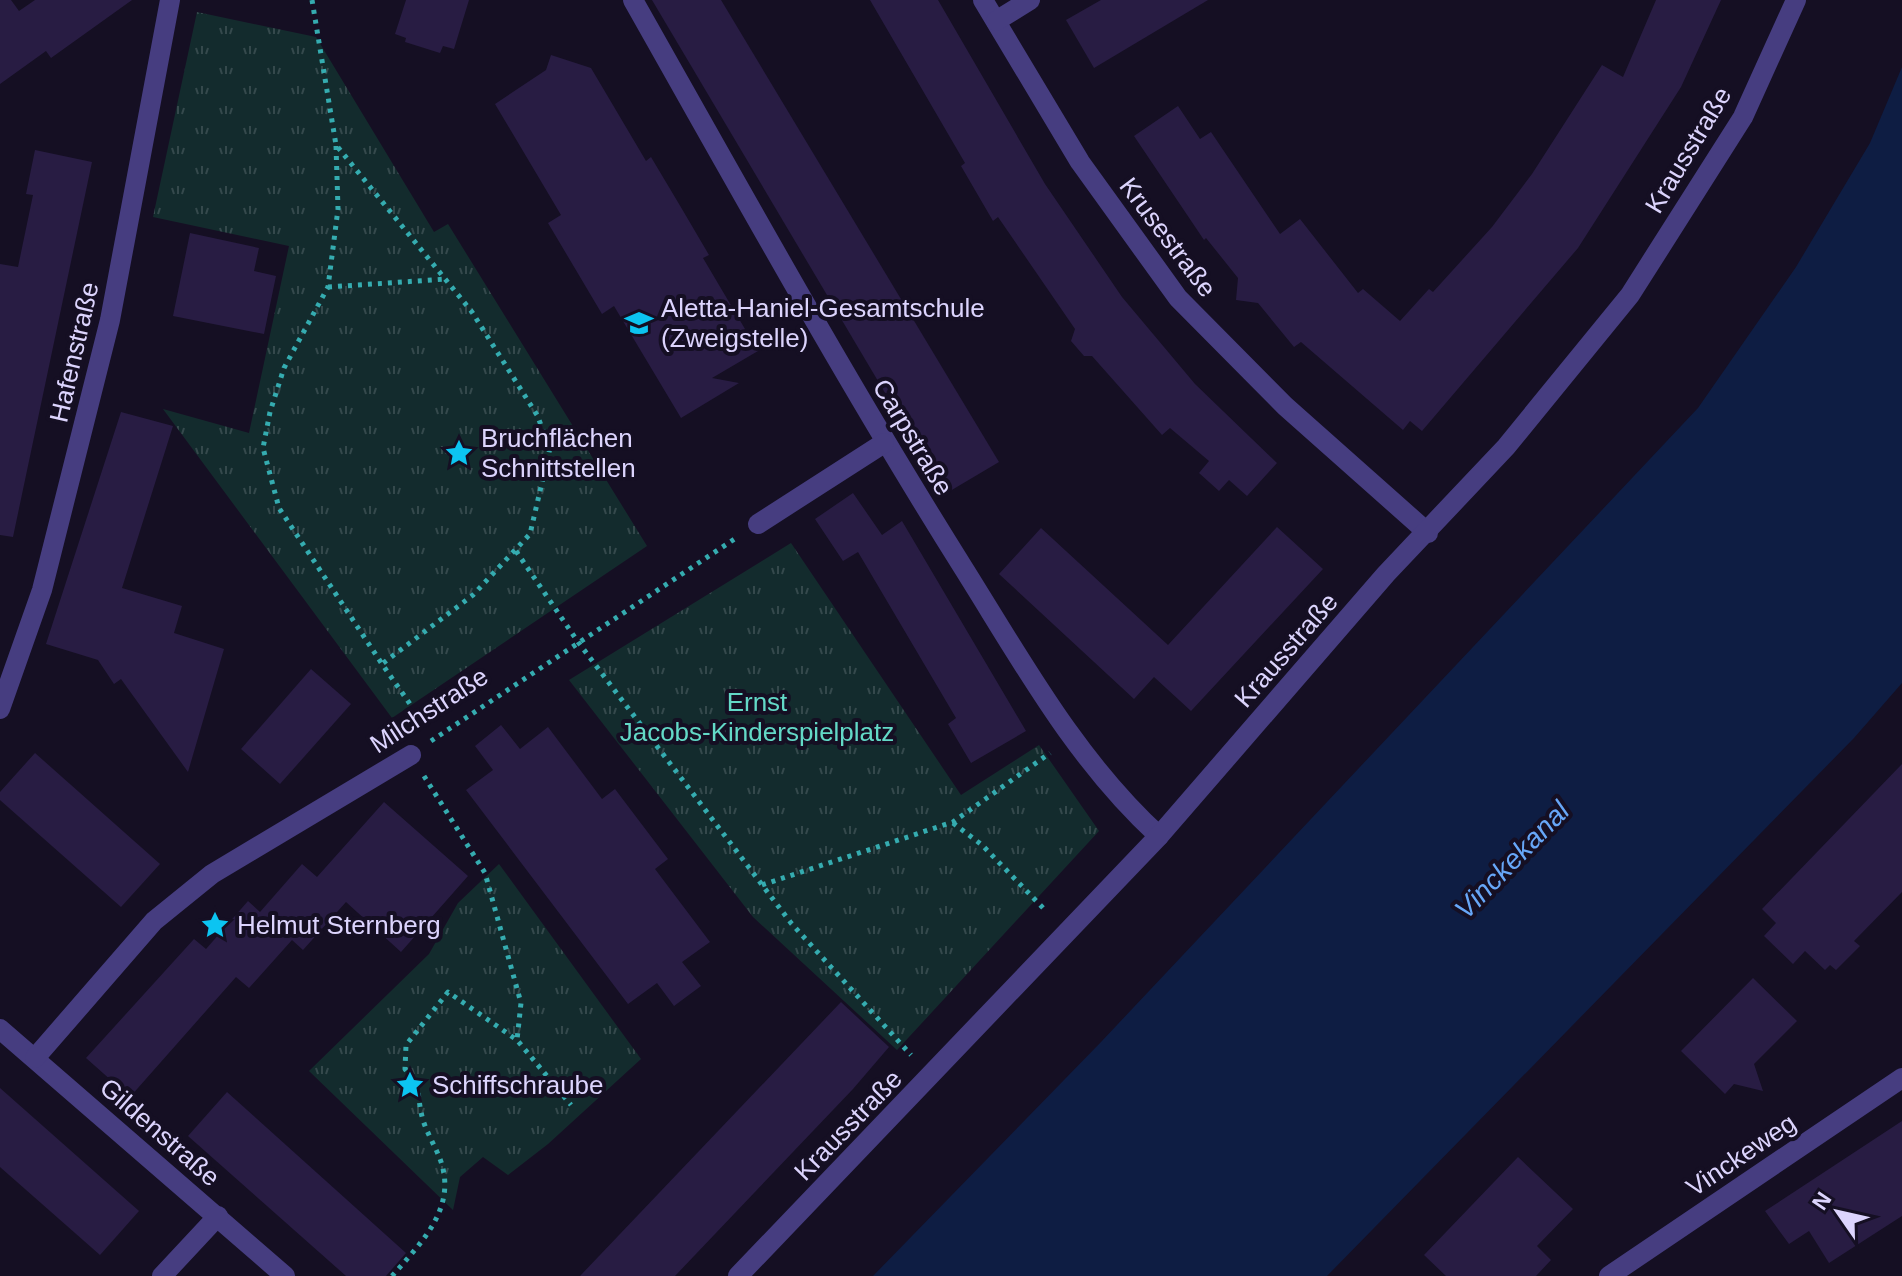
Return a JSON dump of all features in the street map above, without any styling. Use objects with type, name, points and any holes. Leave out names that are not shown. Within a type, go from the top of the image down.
[{"type":"street","name":"Hafenstraße","points":[[0,709],[42,590],[110,320],[170,0]]},
{"type":"street","name":"Carpstraße","points":[[633,0],[884,443],[1070,739],[1123,803],[1159,836]]},
{"type":"street","name":"Krusestraße","points":[[983,0],[1080,162],[1178,298],[1285,406],[1428,533]]},
{"type":"street","points":[[996,21],[1030,0]]},
{"type":"street","name":"Krausstraße","points":[[738,1276],[1159,836],[1386,574],[1506,447],[1630,295],[1743,117],[1796,0]]},
{"type":"street","points":[[758,524],[884,443]]},
{"type":"street","name":"Milchstraße","points":[[35,1058],[154,921],[212,874],[411,755]]},
{"type":"street","name":"Gildenstraße","points":[[0,1029],[285,1276]]},
{"type":"street","name":"Vinckeweg","points":[[1609,1276],[1902,1078]]},
{"type":"street","points":[[162,1276],[218,1216]]},
{"type":"path","points":[[312,0],[336,145],[338,209],[328,287],[284,368],[263,448],[279,508],[410,704],[411,755],[485,873],[521,1003],[517,1040]]},
{"type":"path","points":[[336,145],[448,279],[537,415],[550,448],[530,534],[473,595],[382,664]]},
{"type":"path","points":[[328,287],[448,279]]},
{"type":"path","name":"Milchstraße","points":[[411,755],[758,524]]},
{"type":"path","points":[[516,551],[578,642],[791,923],[931,1076]]},
{"type":"path","points":[[382,664],[387,671]]},
{"type":"path","points":[[762,885],[953,822],[1070,739]]},
{"type":"path","points":[[953,822],[982,845],[1067,933]]},
{"type":"path","points":[[392,1276],[429,1234],[447,1192],[441,1161],[423,1121],[418,1083],[405,1069],[406,1045],[448,992],[517,1040],[571,1105]]},
{"type":"green space","points":[[197,12],[316,37],[434,232],[448,224],[647,546],[392,718],[163,409],[249,433],[289,246],[153,217]]},
{"type":"green space","name":"Ernst Jacobs-Kinderspielplatz","points":[[791,543],[961,795],[1039,745],[1099,831],[897,1050],[753,917],[569,680]]},
{"type":"green space","points":[[499,864],[641,1059],[548,1144],[508,1175],[483,1157],[460,1177],[453,1210],[309,1071],[429,954],[458,903]]},
{"type":"water","name":"Vinckekanal","points":[[1902,67],[1902,683],[1854,738],[1327,1276],[873,1276],[1101,1042],[1698,408],[1796,267],[1870,143]]},
{"type":"building","points":[[0,0],[11,0],[19,11],[35,0],[132,0],[51,58],[46,51],[0,84]]},
{"type":"building","points":[[406,0],[469,0],[454,49],[443,46],[440,53],[405,42],[406,38],[395,34]]},
{"type":"building","points":[[652,0],[721,0],[999,462],[945,494]]},
{"type":"building","points":[[870,0],[938,0],[1045,184],[1122,297],[1195,384],[1277,463],[1247,496],[1229,480],[1219,491],[1199,473],[1209,461],[1170,428],[1162,435],[1092,356],[1084,356],[1071,341],[1075,329],[998,217],[993,221],[961,166],[965,163]]},
{"type":"building","points":[[1101,0],[1208,0],[1094,68],[1066,20]]},
{"type":"building","points":[[1656,0],[1721,0],[1681,87],[1578,248],[1422,431],[1410,421],[1403,430],[1301,342],[1294,347],[1258,303],[1236,300],[1238,278],[1206,238],[1204,240],[1134,136],[1178,106],[1200,139],[1211,132],[1280,234],[1300,219],[1358,293],[1363,289],[1400,321],[1429,289],[1433,292],[1492,227],[1532,174],[1602,65],[1623,77]]},
{"type":"building","points":[[551,55],[591,68],[646,161],[651,157],[682,209],[709,255],[703,258],[758,351],[712,378],[739,383],[681,418],[614,306],[602,314],[548,223],[561,215],[495,104],[546,70]]},
{"type":"building","points":[[35,150],[92,162],[13,537],[0,535],[0,264],[18,267],[33,195],[26,194]]},
{"type":"building","points":[[190,233],[259,248],[254,271],[276,276],[264,334],[173,316]]},
{"type":"building","points":[[121,412],[173,426],[122,588],[182,606],[174,633],[224,649],[188,772],[121,679],[114,684],[98,660],[46,644]]},
{"type":"building","points":[[853,493],[882,535],[902,521],[1026,731],[971,763],[948,724],[956,718],[858,552],[843,561],[815,519]]},
{"type":"building","points":[[1277,527],[1323,569],[1191,711],[1154,677],[1134,699],[999,574],[1041,528],[1168,645]]},
{"type":"building","points":[[311,669],[351,704],[280,784],[241,749]]},
{"type":"building","points":[[501,725],[520,749],[548,727],[602,799],[615,789],[668,859],[655,869],[710,942],[682,962],[701,986],[674,1006],[657,983],[628,1004],[466,790],[493,770],[475,746]]},
{"type":"building","points":[[35,753],[160,864],[121,907],[0,800],[0,792]]},
{"type":"building","points":[[1902,764],[1902,892],[1854,941],[1860,946],[1836,970],[1830,965],[1825,970],[1805,951],[1793,964],[1764,936],[1776,923],[1762,909]]},
{"type":"building","points":[[384,802],[468,876],[401,952],[346,902],[303,950],[292,940],[249,988],[236,977],[130,1097],[86,1058],[194,939],[206,949],[248,901],[260,912],[302,864],[317,877]]},
{"type":"building","points":[[1753,978],[1797,1021],[1754,1064],[1763,1091],[1734,1084],[1725,1094],[1681,1051]]},
{"type":"building","points":[[841,1002],[889,1047],[675,1276],[580,1276]]},
{"type":"building","points":[[0,1088],[139,1211],[100,1255],[0,1167]]},
{"type":"building","points":[[227,1092],[406,1253],[386,1276],[346,1276],[188,1136]]},
{"type":"building","points":[[1902,1121],[1902,1216],[1829,1263],[1809,1231],[1789,1244],[1765,1211]]},
{"type":"building","points":[[1518,1157],[1573,1209],[1537,1246],[1551,1260],[1536,1276],[1446,1276],[1424,1255]]},
{"type":"place","name":"Aletta-Haniel-Gesamtschule (Zweigstelle)","points":[[639,323]]},
{"type":"place","name":"Bruchflächen Schnittstellen","points":[[459,453]]},
{"type":"place","name":"Helmut Sternberg","points":[[215,925]]},
{"type":"place","name":"Schiffschraube","points":[[410,1085]]}]
